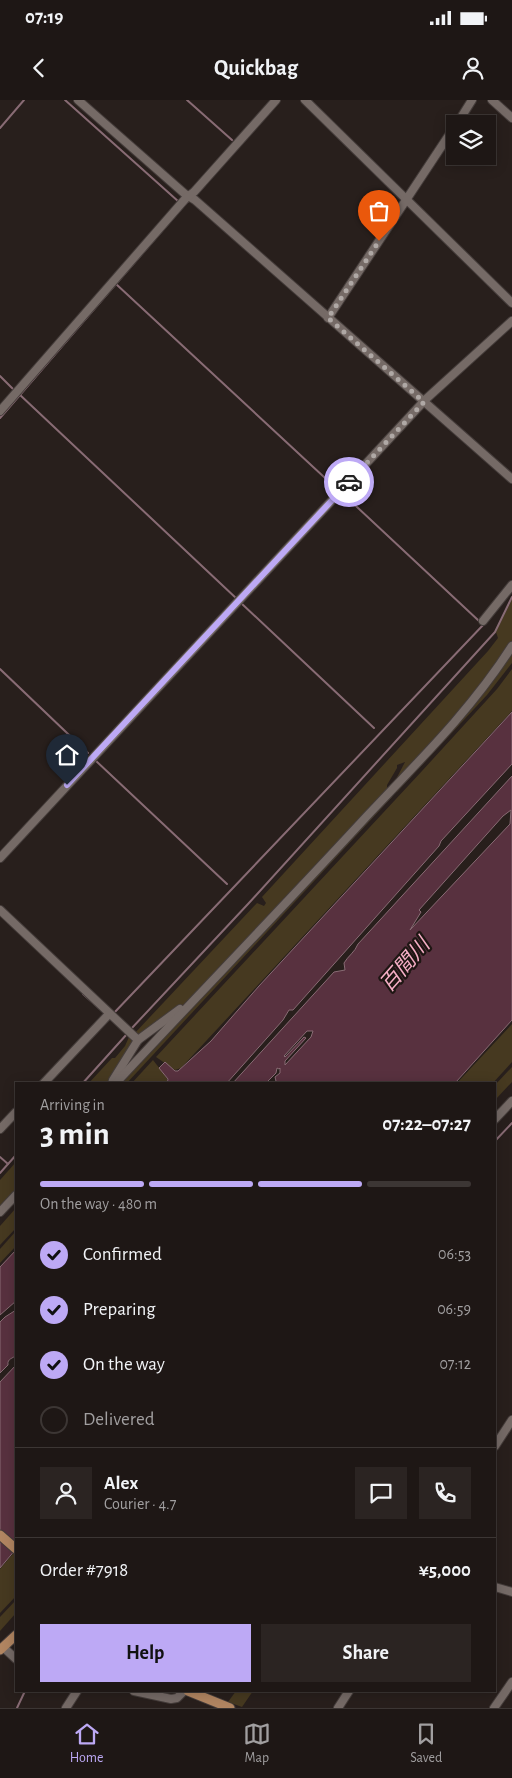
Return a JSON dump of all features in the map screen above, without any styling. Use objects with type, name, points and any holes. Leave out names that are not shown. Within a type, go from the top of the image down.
[{"type":"main road","points":[[0,1535],[15,1548]]},
{"type":"main road","points":[[2,1649],[15,1636]]},
{"type":"main road","points":[[190,1692],[230,1708]]},
{"type":"street","points":[[78,100],[329,316],[512,479]]},
{"type":"street","points":[[0,411],[276,100]]},
{"type":"street","points":[[305,100],[512,303]]},
{"type":"street","points":[[462,115],[472,100]]},
{"type":"street","points":[[492,100],[512,118]]},
{"type":"street","points":[[329,316],[446,140]]},
{"type":"street","points":[[0,858],[426,402],[512,321]]},
{"type":"street","points":[[483,621],[512,584]]},
{"type":"street","points":[[115,1082],[243,949],[449,728],[484,686],[512,646]]},
{"type":"street","points":[[0,910],[109,1016],[138,1040]]},
{"type":"street","points":[[112,1082],[138,1040],[187,1007]]},
{"type":"street","points":[[45,1082],[109,1016]]},
{"type":"street","points":[[496,1118],[512,1100]]},
{"type":"street","points":[[0,1129],[15,1113]]},
{"type":"street","points":[[0,1212],[15,1196]]},
{"type":"street","points":[[496,1444],[512,1420]]},
{"type":"street","points":[[496,1587],[512,1592]]},
{"type":"street","points":[[2,1649],[15,1658]]},
{"type":"street","points":[[494,1708],[512,1682]]},
{"type":"street","points":[[66,1708],[76,1692]]},
{"type":"street","points":[[140,1692],[171,1699],[177,1698],[183,1692]]},
{"type":"street","points":[[162,1696],[169,1692]]},
{"type":"street","points":[[338,1708],[348,1692]]},
{"type":"shaded area","points":[[512,599],[512,641],[446,728],[393,785],[405,762],[397,765],[387,785],[387,790],[186,1005],[176,1007],[141,1036],[134,1034],[257,903],[264,906],[266,903],[262,897],[488,651],[498,638],[496,632]]},
{"type":"shaded area","points":[[512,651],[512,663],[487,695],[397,792],[396,790]]},
{"type":"shaded area","points":[[512,669],[512,711],[181,1068],[175,1070],[156,1057],[422,771],[497,689]]},
{"type":"shaded area","points":[[391,795],[392,797],[128,1082],[121,1082]]},
{"type":"shaded area","points":[[512,1024],[512,1062],[494,1082],[458,1082]]},
{"type":"shaded area","points":[[129,1037],[134,1043],[108,1082],[90,1082],[112,1058],[115,1058],[125,1046]]},
{"type":"shaded area","points":[[153,1060],[167,1078],[167,1082],[133,1082]]},
{"type":"shaded area","points":[[512,1067],[512,1082],[496,1099],[496,1084]]},
{"type":"shaded area","points":[[15,1163],[15,1191],[0,1208],[0,1180]]},
{"type":"shaded area","points":[[15,1209],[15,1229],[0,1245],[0,1226]]},
{"type":"shaded area","points":[[15,1232],[15,1247],[0,1263],[0,1249]]},
{"type":"shaded area","points":[[15,1551],[15,1597],[0,1613],[0,1569]]},
{"type":"shaded area","points":[[15,1601],[15,1614],[0,1631],[0,1617]]},
{"type":"shaded area","points":[[235,1692],[252,1692],[242,1707],[228,1702]]},
{"type":"water","points":[[512,712],[512,764],[441,841],[439,846],[293,1010],[289,1010],[283,1020],[228,1082],[167,1082],[168,1079],[159,1068],[165,1062],[175,1071],[178,1071],[211,1041],[259,986]]},
{"type":"water","name":"百間川","points":[[512,776],[512,1020],[456,1082],[274,1082],[276,1081],[275,1077],[280,1073],[280,1068],[277,1068],[276,1073],[267,1082],[234,1082],[334,972],[345,970],[344,963]],"holes":[[[511,810],[510,824],[410,930],[421,912],[419,910],[503,816]],[[307,1031],[313,1031],[311,1037],[285,1065],[285,1061],[306,1038],[304,1037],[284,1056]]]},
{"type":"water","points":[[15,1251],[15,1302],[0,1315],[0,1267]]},
{"type":"water","points":[[15,1311],[15,1356],[9,1360],[8,1365],[0,1373],[0,1322]]},
{"type":"water","points":[[15,1366],[15,1550],[0,1568],[0,1382]]},
{"type":"waterway","points":[[0,128],[24,100]]},
{"type":"waterway","points":[[65,100],[179,202]]},
{"type":"waterway","points":[[187,100],[232,140]]},
{"type":"waterway","points":[[198,193],[208,181]]},
{"type":"waterway","points":[[0,418],[187,202],[191,200]]},
{"type":"waterway","points":[[116,284],[338,490]]},
{"type":"waterway","points":[[0,376],[13,389]]},
{"type":"waterway","points":[[19,394],[237,599]]},
{"type":"waterway","points":[[342,493],[479,621]]},
{"type":"waterway","points":[[131,1029],[248,904],[495,632],[512,597]]},
{"type":"waterway","points":[[241,603],[374,728]]},
{"type":"waterway","points":[[113,1014],[485,623]]},
{"type":"waterway","points":[[0,669],[88,753]]},
{"type":"waterway","points":[[95,760],[227,884]]},
{"type":"waterway","points":[[83,994],[100,1009]]},
{"type":"waterway","points":[[84,1082],[127,1034]]},
{"type":"waterway","points":[[496,1140],[512,1123]]},
{"type":"waterway","points":[[0,1173],[15,1156]]},
{"type":"waterway","points":[[0,1157],[8,1164]]},
{"type":"waterway","points":[[17,1708],[25,1692]]},
{"type":"way so far","points":[[349,482],[424,402],[328,318],[379,241]]},
{"type":"route","points":[[67,785],[349,482]]}]
